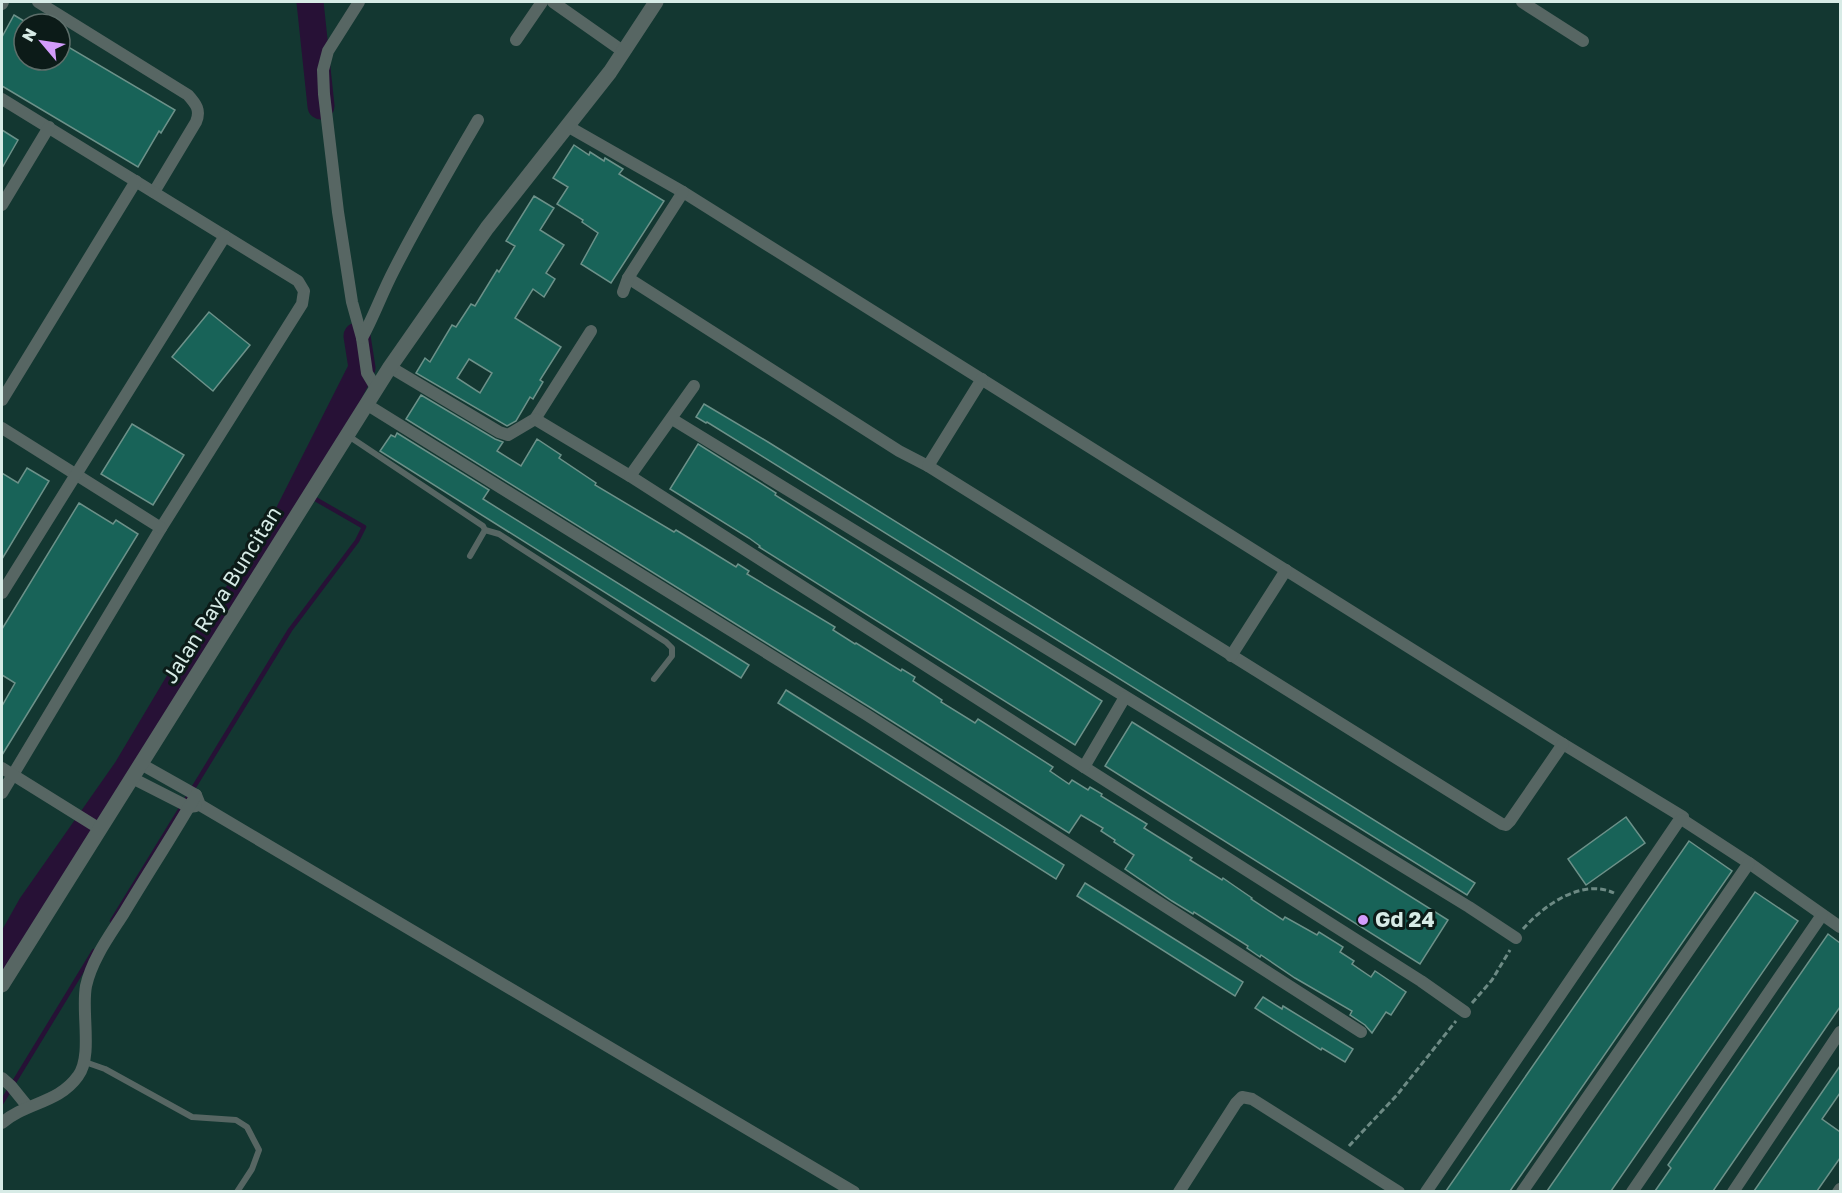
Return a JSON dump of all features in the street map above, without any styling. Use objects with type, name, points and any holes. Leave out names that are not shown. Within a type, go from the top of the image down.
[{"type":"street","points":[[38,2],[188,94],[199,109],[196,122],[154,192]]},
{"type":"street","points":[[359,2],[328,51],[323,70],[324,94],[338,212],[352,302],[362,338],[367,373],[376,388]]},
{"type":"street","points":[[516,40],[542,2]]},
{"type":"street","points":[[553,2],[624,52]]},
{"type":"street","name":"Jalan Raya Buncitan","points":[[2,985],[95,826],[141,764],[313,492],[346,435],[372,408],[376,388],[397,371],[487,228],[574,130],[656,2]]},
{"type":"street","points":[[1522,2],[1583,40]]},
{"type":"street","points":[[2,99],[298,281],[304,291],[302,304],[161,528],[2,793]]},
{"type":"street","points":[[362,338],[400,260],[478,120]]},
{"type":"street","points":[[2,205],[49,128]]},
{"type":"street","points":[[574,130],[683,192],[1683,817],[1682,820],[1749,863],[1840,927]]},
{"type":"street","points":[[2,400],[136,181]]},
{"type":"street","points":[[623,292],[628,278],[683,192]]},
{"type":"street","points":[[2,593],[225,236]]},
{"type":"street","points":[[628,278],[899,451],[928,466],[1502,824],[1506,825],[1510,821],[1563,744]]},
{"type":"street","points":[[397,371],[508,435],[535,419],[591,331]]},
{"type":"street","points":[[928,466],[982,379]]},
{"type":"street","points":[[630,476],[694,386]]},
{"type":"street","points":[[372,408],[867,715],[1361,1032]]},
{"type":"street","points":[[535,419],[630,476],[1421,981],[1465,1012]]},
{"type":"street","points":[[672,419],[1449,894],[1516,938]]},
{"type":"street","points":[[2,428],[161,528]]},
{"type":"street","points":[[1231,656],[1286,570]]},
{"type":"street","points":[[1084,767],[1125,698]]},
{"type":"street","points":[[141,764],[189,799],[854,1191]]},
{"type":"street","points":[[2,768],[95,826]]},
{"type":"street","points":[[132,778],[189,799]]},
{"type":"street","points":[[2,1124],[28,1107],[57,1097],[80,1074],[85,1062],[86,994],[90,974],[103,946],[189,799]]},
{"type":"street","points":[[1426,1191],[1678,822],[1682,820]]},
{"type":"street","points":[[1522,1191],[1749,863]]},
{"type":"street","points":[[1632,1191],[1822,915]]},
{"type":"street","points":[[1733,1191],[1840,1032]]},
{"type":"street","points":[[2,1078],[28,1107]]},
{"type":"street","points":[[1179,1191],[1242,1097],[1252,1099],[1398,1191]]},
{"type":"lane","points":[[346,435],[483,526],[485,530],[499,534],[666,642],[672,648],[672,656],[654,679]]},
{"type":"lane","points":[[470,556],[485,530]]},
{"type":"lane","points":[[85,1062],[105,1069],[192,1117],[236,1120],[247,1127],[259,1150],[252,1169],[237,1191]]},
{"type":"path","points":[[1341,1154],[1397,1095],[1492,980],[1516,938],[1545,910],[1567,895],[1587,888],[1614,892],[1625,901]]},
{"type":"building","points":[[12,19],[12,72],[72,72],[72,49],[175,110],[161,133],[159,131],[138,167],[2,86],[2,37]]},
{"type":"building","points":[[2,130],[18,140],[2,168]]},
{"type":"building","points":[[574,145],[589,155],[590,152],[604,161],[605,158],[623,169],[619,174],[664,201],[611,283],[581,264],[598,233],[582,222],[583,220],[557,204],[568,187],[553,178]]},
{"type":"building","points":[[534,196],[554,208],[540,230],[564,245],[546,273],[555,279],[544,297],[533,289],[515,318],[561,347],[540,380],[543,382],[533,399],[530,397],[516,421],[507,426],[416,373],[425,358],[430,362],[452,325],[456,327],[471,304],[475,306],[497,270],[499,272],[515,246],[506,241]],"holes":[[[469,359],[492,373],[480,393],[457,378]]]},
{"type":"building","points":[[209,312],[250,345],[213,391],[172,357]]},
{"type":"building","points":[[421,395],[503,442],[497,451],[521,466],[537,439],[561,455],[559,458],[596,483],[595,485],[674,532],[676,530],[736,567],[738,564],[749,571],[747,574],[835,627],[833,630],[915,677],[913,681],[942,700],[941,702],[975,723],[978,719],[1053,767],[1050,771],[1069,784],[1072,780],[1088,790],[1090,787],[1102,794],[1101,796],[1147,824],[1144,828],[1192,858],[1190,860],[1222,880],[1223,878],[1283,920],[1285,917],[1317,935],[1319,932],[1343,947],[1340,952],[1354,961],[1352,964],[1371,977],[1375,971],[1406,992],[1391,1015],[1386,1012],[1372,1033],[1350,1015],[1352,1011],[1261,955],[1260,957],[1247,948],[1248,946],[1172,901],[1125,869],[1134,855],[1101,831],[1103,828],[1081,815],[1069,833],[406,419]]},
{"type":"building","points":[[704,404],[1475,883],[1467,895],[696,417]]},
{"type":"building","points":[[132,424],[184,455],[153,505],[101,474]]},
{"type":"building","points":[[397,433],[489,490],[483,499],[749,665],[741,678],[380,451],[391,435],[395,437]]},
{"type":"building","points":[[698,444],[1102,701],[1075,745],[670,489]]},
{"type":"building","points":[[27,468],[49,481],[2,559],[2,473],[18,483]]},
{"type":"building","points":[[79,503],[113,524],[116,520],[138,534],[2,755],[2,706],[15,683],[2,675],[2,629]]},
{"type":"building","points":[[786,690],[1064,865],[1056,879],[778,703]]},
{"type":"building","points":[[1132,722],[1448,920],[1420,964],[1105,766]]},
{"type":"building","points":[[1626,817],[1645,843],[1586,885],[1568,859]]},
{"type":"building","points":[[1689,841],[1732,871],[1510,1191],[1446,1191]]},
{"type":"building","points":[[1085,883],[1243,982],[1235,996],[1077,896]]},
{"type":"building","points":[[1755,892],[1798,921],[1611,1191],[1547,1191]]},
{"type":"building","points":[[1828,934],[1840,943],[1840,1007],[1713,1191],[1655,1191],[1671,1168],[1668,1165]]},
{"type":"building","points":[[1263,997],[1282,1009],[1283,1006],[1353,1049],[1345,1062],[1322,1048],[1321,1050],[1255,1008]]},
{"type":"building","points":[[1840,1066],[1840,1093],[1822,1119],[1840,1132],[1840,1158],[1817,1191],[1754,1191]]},
{"type":"waterway","points":[[310,2],[321,106]]},
{"type":"waterway","points":[[2,958],[31,906],[127,769],[189,665],[277,536],[362,368],[357,336]]},
{"type":"waterway","points":[[112,921],[290,630],[357,541],[364,527],[310,496],[301,488]]},
{"type":"waterway","points":[[2,1102],[94,951]]},
{"type":"place","name":"Gd 24","points":[[1363,920]]}]
